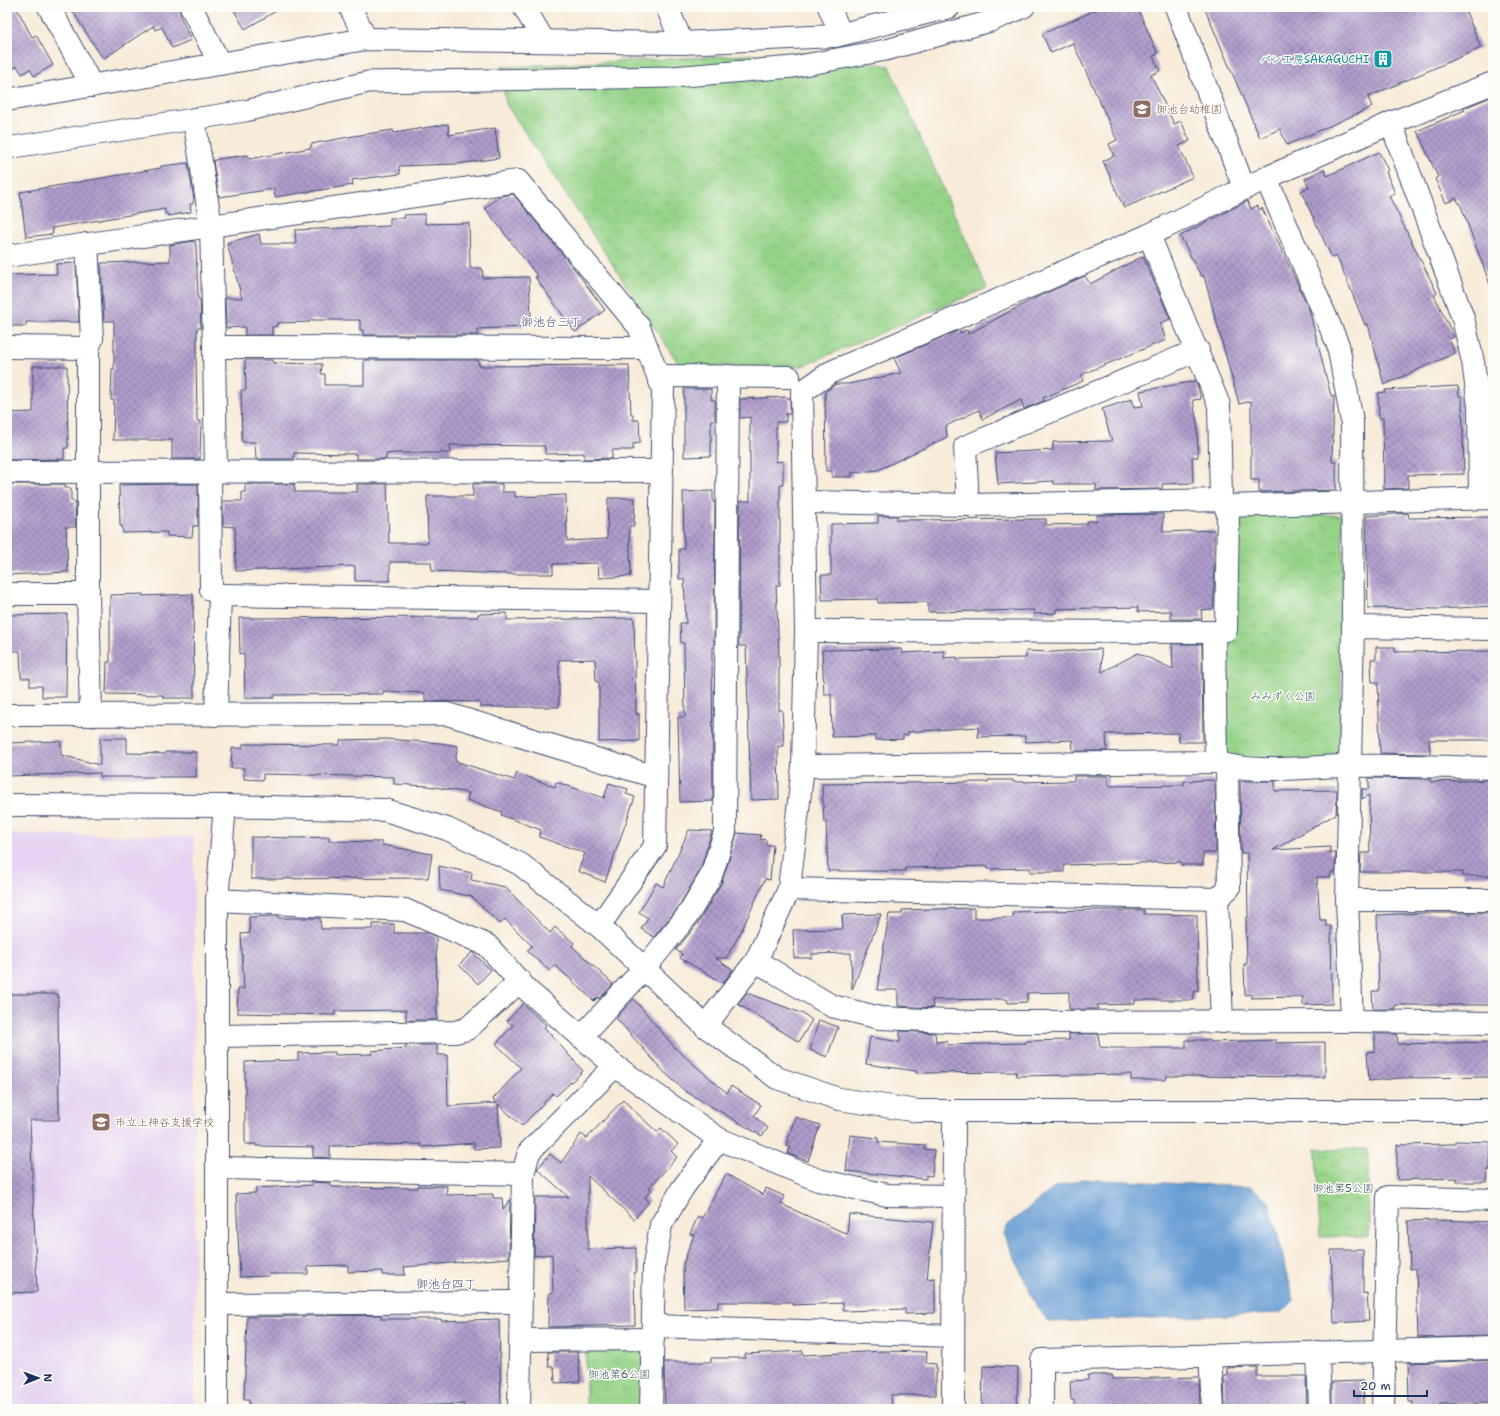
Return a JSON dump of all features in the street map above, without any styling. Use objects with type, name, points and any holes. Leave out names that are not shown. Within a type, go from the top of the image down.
[{"type":"street","points":[[49,7],[92,86]]},
{"type":"street","points":[[191,7],[220,64]]},
{"type":"street","points":[[350,7],[366,39]]},
{"type":"street","points":[[524,7],[544,41]]},
{"type":"street","points":[[667,7],[682,43]]},
{"type":"street","points":[[829,7],[841,34]]},
{"type":"street","points":[[7,100],[366,39],[682,43],[834,36],[949,7]]},
{"type":"street","points":[[7,148],[245,111],[368,82],[672,77],[793,67],[886,50],[991,21],[1024,7]]},
{"type":"street","points":[[1176,7],[1244,188]]},
{"type":"street","points":[[704,1026],[756,961],[789,889],[803,766],[806,631],[802,392],[831,372],[1149,235],[1244,188],[1391,123],[1493,83]]},
{"type":"street","points":[[194,120],[211,226],[214,347],[211,590],[220,595],[660,601]]},
{"type":"street","points":[[805,502],[968,505],[1351,503],[1486,498],[1479,406],[1473,362],[1463,318],[1391,123]]},
{"type":"street","points":[[1266,178],[1338,346],[1352,421],[1351,503],[1353,627],[1347,900],[1352,1021]]},
{"type":"street","points":[[7,256],[518,182],[639,327],[664,389],[655,846],[599,926]]},
{"type":"street","points":[[806,631],[1214,632],[1226,630],[1228,514],[1223,503],[1219,405],[1198,350],[1149,235]]},
{"type":"street","points":[[87,244],[92,339],[88,348],[87,473],[90,715]]},
{"type":"street","points":[[7,347],[88,348]]},
{"type":"street","points":[[214,347],[647,348]]},
{"type":"street","points":[[968,505],[965,447],[1198,350]]},
{"type":"street","points":[[658,376],[790,376]]},
{"type":"street","points":[[581,1037],[644,969],[683,922],[711,876],[715,858],[725,832],[728,376]]},
{"type":"street","points":[[7,472],[662,471]]},
{"type":"street","points":[[7,594],[88,594]]},
{"type":"street","points":[[216,715],[220,595]]},
{"type":"street","points":[[1353,627],[1493,629]]},
{"type":"street","points":[[789,889],[1217,899],[1229,888],[1214,632]]},
{"type":"street","points":[[7,715],[447,714],[656,777]]},
{"type":"street","points":[[803,766],[1222,764],[1268,768],[1351,766],[1493,768]]},
{"type":"street","points":[[7,805],[225,806],[385,810],[447,828],[520,864],[599,926],[704,1026],[777,1078],[839,1099],[918,1110],[954,1111],[1493,1111]]},
{"type":"street","points":[[217,1409],[217,900],[225,806]]},
{"type":"street","points":[[1217,899],[1222,1022]]},
{"type":"street","points":[[217,900],[405,910],[487,945],[520,981],[615,1066],[719,1140],[818,1180],[887,1195],[954,1196]]},
{"type":"street","points":[[1347,900],[1493,900]]},
{"type":"street","points":[[756,961],[832,1006],[880,1018],[973,1022],[1352,1021],[1493,1023]]},
{"type":"street","points":[[217,1036],[455,1032],[468,1029],[520,981]]},
{"type":"street","points":[[520,1409],[520,1302],[523,1174],[529,1152],[615,1066]]},
{"type":"street","points":[[953,1409],[954,1111]]},
{"type":"street","points":[[651,1409],[654,1265],[661,1225],[682,1189],[719,1140]]},
{"type":"street","points":[[217,1168],[523,1174]]},
{"type":"street","points":[[1383,1409],[1383,1350],[1388,1197],[1493,1200]]},
{"type":"street","points":[[216,1304],[520,1302]]},
{"type":"street","points":[[521,1340],[653,1333],[953,1336]]},
{"type":"street","points":[[1042,1409],[1042,1360],[1493,1348]]},
{"type":"street","points":[[1318,1352],[1320,1409]]},
{"type":"street","points":[[1210,1355],[1213,1409]]},
{"type":"shaded area","name":"市立上神谷支援学校","points":[[7,834],[194,836],[195,1409],[7,1409]]},
{"type":"green space","points":[[808,52],[889,66],[987,288],[800,367],[680,366],[506,104],[500,67]]},
{"type":"green space","name":"みみずく公園","points":[[1228,514],[1343,515],[1340,764],[1224,763]]},
{"type":"green space","name":"御池第5公園","points":[[1316,1149],[1368,1149],[1369,1236],[1320,1237]]},
{"type":"green space","name":"御池第6公園","points":[[653,1339],[651,1409],[586,1409],[586,1340]]},
{"type":"water","points":[[1082,1179],[1251,1187],[1269,1201],[1294,1301],[1280,1313],[1050,1322],[1038,1309],[1004,1234],[1008,1225],[1054,1188]]},
{"type":"building","points":[[7,7],[16,7],[32,37],[36,35],[53,65],[34,76],[30,69],[22,74],[17,66],[7,72]]},
{"type":"building","points":[[70,7],[179,7],[181,18],[191,40],[172,48],[162,27],[155,30],[153,26],[103,59]]},
{"type":"building","points":[[232,7],[283,7],[245,29]]},
{"type":"building","points":[[1102,7],[1137,7],[1158,54],[1153,56],[1160,71],[1151,75],[1174,124],[1181,121],[1190,141],[1179,146],[1193,177],[1124,208],[1103,161],[1114,156],[1109,144],[1117,140],[1073,43],[1051,53],[1042,34]]},
{"type":"building","points":[[1204,7],[1464,7],[1481,48],[1368,97],[1372,107],[1287,145],[1280,129],[1260,138]]},
{"type":"building","points":[[1493,96],[1493,287],[1491,287],[1461,206],[1456,198],[1446,203],[1435,179],[1438,177],[1417,131],[1465,110],[1464,108]]},
{"type":"building","points":[[448,124],[449,135],[495,128],[499,158],[457,164],[399,166],[400,174],[352,180],[353,185],[275,197],[274,189],[219,197],[213,161],[218,159],[248,155],[249,159],[311,148],[311,144],[354,136],[393,130],[394,133]]},
{"type":"building","points":[[1379,152],[1388,170],[1386,172],[1395,193],[1389,196],[1437,293],[1434,295],[1454,337],[1449,339],[1455,353],[1384,385],[1368,324],[1365,325],[1337,256],[1332,258],[1301,191],[1309,187],[1305,179],[1324,169],[1327,176]]},
{"type":"building","points":[[188,163],[194,200],[193,204],[190,204],[191,212],[168,216],[168,214],[165,214],[165,209],[52,228],[53,234],[26,237],[20,192],[161,168],[161,166]]},
{"type":"building","points":[[513,194],[576,271],[605,310],[575,332],[535,277],[538,277],[485,208],[500,196]]},
{"type":"building","points":[[1247,201],[1251,209],[1257,206],[1260,210],[1262,208],[1309,309],[1331,396],[1334,396],[1332,462],[1336,462],[1336,490],[1259,492],[1259,480],[1251,480],[1251,401],[1239,404],[1204,276],[1201,276],[1180,236]]},
{"type":"building","points":[[425,214],[425,224],[469,223],[470,268],[482,268],[483,278],[529,277],[531,317],[524,317],[524,327],[478,329],[478,335],[363,335],[363,330],[360,330],[360,320],[310,320],[310,322],[277,323],[277,326],[272,327],[272,335],[245,335],[245,327],[226,328],[225,298],[242,298],[227,243],[259,234],[261,244],[296,244],[295,230],[390,226],[390,218],[405,218],[404,215]]},
{"type":"building","points":[[195,241],[201,328],[197,328],[196,352],[197,421],[201,421],[200,459],[172,459],[172,440],[113,440],[114,400],[111,400],[112,369],[114,369],[114,321],[104,321],[101,263],[170,261],[170,245]]},
{"type":"building","points":[[1143,256],[1170,319],[1160,323],[1166,340],[1085,373],[1081,376],[1083,381],[1043,398],[1044,401],[1024,409],[1021,400],[983,419],[979,410],[946,426],[947,437],[878,470],[852,473],[852,477],[832,477],[832,471],[826,471],[825,392],[836,384],[848,384],[901,373],[894,358],[959,330],[960,333],[967,330],[968,334],[1033,299],[1085,276],[1090,284]]},
{"type":"building","points":[[76,263],[79,322],[26,322],[26,326],[7,326],[7,275],[57,274],[56,264]]},
{"type":"building","points":[[245,360],[272,360],[273,363],[322,364],[321,374],[325,374],[325,385],[364,385],[364,360],[478,360],[479,366],[629,365],[631,414],[633,414],[633,420],[639,420],[640,443],[633,444],[633,450],[612,450],[612,458],[584,459],[584,453],[545,454],[545,446],[450,445],[451,453],[395,453],[386,454],[386,459],[356,459],[356,454],[294,453],[294,459],[256,459],[255,442],[242,442],[241,390],[246,390]]},
{"type":"building","points":[[33,366],[67,366],[68,448],[64,448],[64,459],[7,460],[7,413],[33,412]]},
{"type":"building","points":[[1196,381],[1201,399],[1193,400],[1197,423],[1198,457],[1192,457],[1193,483],[1162,484],[1162,489],[1096,490],[1096,484],[1054,484],[1053,481],[998,484],[995,453],[1053,450],[1053,442],[1112,441],[1102,409],[1132,399],[1134,407],[1143,406],[1140,391]]},
{"type":"building","points":[[1458,386],[1459,396],[1462,397],[1464,474],[1408,475],[1408,488],[1384,489],[1383,418],[1379,418],[1378,393],[1386,392],[1385,390]]},
{"type":"building","points":[[684,389],[711,389],[711,400],[715,400],[715,420],[711,420],[711,456],[684,457]]},
{"type":"building","points":[[790,398],[790,414],[786,414],[786,422],[776,422],[776,462],[783,461],[783,485],[780,485],[780,585],[776,585],[779,657],[779,710],[782,710],[784,746],[778,746],[779,799],[751,800],[746,646],[739,646],[740,501],[750,501],[750,417],[740,418],[740,399]]},
{"type":"building","points":[[7,484],[65,484],[65,488],[71,488],[71,501],[75,501],[76,527],[66,527],[68,572],[7,575]]},
{"type":"building","points":[[198,484],[198,526],[193,526],[192,537],[167,536],[167,532],[123,533],[122,526],[120,526],[119,485]]},
{"type":"building","points":[[294,484],[295,492],[357,492],[357,484],[387,484],[389,543],[428,543],[427,496],[473,496],[473,484],[502,484],[502,492],[515,492],[515,497],[566,495],[567,541],[607,539],[608,498],[635,498],[634,526],[629,526],[631,576],[599,578],[598,563],[553,564],[553,574],[506,574],[432,571],[431,562],[390,562],[390,581],[355,581],[355,566],[236,571],[235,527],[223,526],[223,501],[242,501],[242,492],[245,492],[245,485]]},
{"type":"building","points":[[713,491],[713,502],[715,502],[714,647],[712,647],[713,801],[680,802],[678,717],[685,717],[684,643],[681,643],[680,623],[686,623],[684,579],[679,579],[679,549],[684,549],[683,492]]},
{"type":"building","points":[[1408,513],[1409,518],[1493,517],[1493,606],[1441,609],[1368,608],[1366,516]]},
{"type":"building","points":[[1163,514],[1163,532],[1214,530],[1214,603],[1213,609],[1201,610],[1202,619],[1171,619],[1171,611],[1138,612],[1138,607],[1056,609],[1056,613],[1034,614],[1034,610],[928,612],[928,602],[878,603],[878,599],[822,600],[821,575],[831,575],[831,524],[878,523],[878,516],[897,516],[897,520],[1046,519],[1046,525],[1087,524],[1087,521],[1097,521],[1097,515]]},
{"type":"building","points":[[143,594],[143,596],[193,594],[194,698],[163,698],[163,695],[106,694],[107,662],[110,662],[110,595]]},
{"type":"building","points":[[507,613],[507,620],[634,618],[636,714],[639,714],[639,741],[599,742],[599,682],[596,682],[595,659],[559,660],[559,707],[480,707],[480,702],[425,701],[425,693],[383,691],[383,694],[274,695],[274,698],[245,698],[244,653],[240,654],[239,618],[478,617],[478,614]]},
{"type":"building","points":[[67,614],[66,697],[42,697],[42,686],[30,686],[30,678],[21,678],[20,651],[7,651],[7,615]]},
{"type":"building","points":[[1172,644],[1202,644],[1203,742],[1179,742],[1178,733],[1106,734],[1107,751],[1073,751],[1072,740],[1025,742],[1025,736],[978,737],[978,727],[908,732],[908,735],[903,735],[903,739],[876,740],[876,736],[832,737],[831,694],[824,694],[822,650],[901,649],[902,653],[944,651],[944,658],[957,657],[957,659],[1026,658],[1026,651],[1052,652],[1101,649],[1102,672],[1138,653],[1173,669]]},
{"type":"building","points":[[1376,647],[1395,647],[1395,652],[1493,651],[1493,740],[1429,740],[1430,754],[1380,753],[1378,682],[1372,682],[1371,659],[1376,659]]},
{"type":"building","points":[[100,738],[127,738],[127,753],[165,754],[165,752],[196,752],[196,777],[100,777],[100,773],[7,776],[7,743],[61,741],[61,755],[100,765]]},
{"type":"building","points":[[386,739],[440,743],[458,746],[455,761],[514,780],[517,773],[555,787],[556,782],[604,798],[609,783],[628,789],[626,794],[635,797],[605,882],[578,871],[585,853],[539,837],[541,830],[501,815],[502,812],[467,800],[469,793],[428,786],[394,784],[394,777],[263,774],[263,780],[244,779],[244,768],[231,768],[232,748],[243,748],[243,744],[340,745],[340,740]]},
{"type":"building","points":[[1074,776],[1108,776],[1108,786],[1184,785],[1184,781],[1213,780],[1215,782],[1216,853],[1203,853],[1203,865],[1181,865],[1181,862],[1064,865],[1064,872],[1030,872],[1030,868],[988,869],[988,866],[905,868],[905,871],[828,871],[826,822],[824,822],[822,784],[988,782],[988,780],[1013,780],[1013,782],[1074,781]]},
{"type":"building","points":[[1369,778],[1430,779],[1430,782],[1493,780],[1492,876],[1463,876],[1463,872],[1360,872],[1361,853],[1370,853],[1369,795],[1362,799],[1362,789],[1369,789]]},
{"type":"building","points":[[1240,781],[1275,781],[1275,791],[1337,790],[1336,814],[1273,850],[1330,847],[1330,853],[1336,853],[1335,872],[1331,872],[1331,877],[1317,877],[1320,920],[1326,920],[1326,926],[1331,926],[1332,1004],[1303,1005],[1303,997],[1251,998],[1251,994],[1245,995],[1244,964],[1247,964],[1246,918],[1248,918],[1247,853],[1241,853]]},
{"type":"building","points":[[689,830],[712,831],[700,871],[677,909],[654,937],[641,929],[648,918],[639,912],[656,883],[663,887]]},
{"type":"building","points":[[737,833],[761,835],[760,839],[766,840],[766,845],[773,845],[770,880],[765,879],[740,934],[726,958],[715,958],[733,970],[723,983],[680,958],[682,954],[676,950],[698,923],[722,882]]},
{"type":"building","points":[[251,837],[329,837],[329,841],[382,842],[382,845],[432,854],[428,878],[251,879]]},
{"type":"building","points":[[439,866],[472,873],[471,880],[505,887],[550,933],[555,927],[574,943],[572,946],[613,984],[599,999],[598,997],[594,1001],[555,965],[550,971],[527,951],[532,946],[505,919],[500,924],[469,894],[469,896],[440,890]]},
{"type":"building","points":[[974,908],[974,918],[1013,918],[1013,912],[1088,910],[1144,910],[1144,914],[1197,915],[1198,992],[1194,991],[1194,1000],[1135,1000],[1135,1004],[1097,1005],[1098,1009],[1069,1009],[1069,992],[1027,993],[1027,1002],[1008,1003],[1007,999],[932,1000],[933,1008],[898,1006],[898,990],[877,990],[889,914],[902,914],[902,910]]},
{"type":"building","points":[[1493,913],[1493,1005],[1395,1005],[1395,1009],[1373,1009],[1372,991],[1379,991],[1377,915]]},
{"type":"building","points":[[881,914],[852,990],[851,953],[812,954],[812,958],[794,958],[793,930],[843,929],[842,915]]},
{"type":"building","points":[[279,916],[279,918],[320,918],[321,929],[373,929],[373,924],[394,924],[394,933],[428,933],[436,937],[437,1020],[406,1020],[406,1010],[335,1011],[335,1015],[237,1013],[238,989],[244,989],[241,934],[250,933],[249,917]]},
{"type":"building","points":[[472,952],[491,970],[478,984],[459,965]]},
{"type":"building","points":[[747,993],[804,1014],[812,1020],[799,1042],[738,1004]]},
{"type":"building","points":[[7,994],[58,994],[59,1120],[30,1120],[37,1292],[7,1293]]},
{"type":"building","points":[[634,999],[675,1048],[727,1093],[731,1086],[761,1105],[754,1116],[768,1128],[762,1136],[685,1091],[664,1072],[616,1018]]},
{"type":"building","points":[[523,1004],[546,1025],[544,1027],[583,1071],[556,1096],[553,1093],[522,1126],[498,1104],[500,1148],[474,1149],[474,1143],[421,1147],[421,1144],[330,1146],[330,1158],[313,1157],[313,1147],[256,1146],[256,1144],[245,1144],[245,1062],[298,1060],[298,1053],[335,1052],[335,1055],[372,1054],[372,1051],[406,1048],[406,1045],[437,1045],[437,1055],[447,1055],[448,1106],[497,1103],[493,1099],[521,1068],[496,1044],[513,1025],[507,1021]]},
{"type":"building","points":[[819,1020],[838,1027],[827,1057],[810,1050]]},
{"type":"building","points":[[900,1031],[935,1033],[936,1042],[947,1041],[947,1045],[1026,1043],[1026,1041],[1069,1040],[1069,1034],[1098,1034],[1100,1047],[1112,1048],[1186,1048],[1186,1040],[1210,1040],[1210,1042],[1276,1040],[1276,1043],[1325,1042],[1325,1077],[1167,1076],[1166,1080],[1131,1080],[1131,1074],[1017,1076],[1016,1072],[916,1073],[916,1071],[866,1064],[870,1037],[900,1042]]},
{"type":"building","points":[[1375,1034],[1397,1034],[1398,1044],[1493,1042],[1493,1077],[1400,1078],[1369,1081],[1367,1052],[1375,1051]]},
{"type":"building","points":[[623,1100],[657,1132],[661,1128],[678,1144],[671,1151],[677,1157],[649,1188],[652,1190],[645,1197],[649,1202],[634,1219],[588,1176],[588,1249],[636,1248],[636,1273],[634,1273],[635,1325],[548,1327],[549,1293],[553,1293],[552,1254],[534,1256],[535,1197],[569,1197],[537,1169],[550,1154],[561,1163],[581,1134],[587,1138]]},
{"type":"building","points":[[795,1117],[820,1125],[808,1161],[788,1154],[790,1147],[786,1146]]},
{"type":"building","points":[[850,1135],[878,1138],[878,1142],[925,1145],[924,1149],[934,1150],[932,1176],[926,1175],[926,1179],[846,1171]]},
{"type":"building","points":[[1455,1141],[1491,1142],[1490,1170],[1487,1170],[1486,1182],[1457,1182],[1457,1178],[1397,1180],[1397,1145],[1455,1144]]},
{"type":"building","points":[[726,1174],[763,1195],[766,1188],[784,1196],[781,1204],[847,1234],[849,1214],[933,1222],[927,1279],[935,1278],[935,1313],[905,1314],[905,1309],[843,1311],[843,1303],[792,1305],[792,1302],[718,1302],[718,1308],[684,1309],[683,1264],[694,1235],[690,1234],[698,1216],[702,1218]]},
{"type":"building","points":[[312,1182],[331,1183],[331,1187],[418,1188],[418,1186],[447,1186],[446,1195],[493,1194],[493,1198],[502,1198],[503,1209],[510,1200],[509,1258],[404,1267],[405,1275],[382,1275],[382,1271],[348,1272],[348,1265],[308,1266],[308,1274],[269,1274],[269,1276],[240,1277],[236,1194],[256,1193],[256,1188],[312,1185]]},
{"type":"building","points":[[1436,1220],[1493,1222],[1493,1336],[1418,1338],[1416,1268],[1410,1269],[1408,1221]]},
{"type":"building","points":[[1331,1250],[1363,1250],[1363,1294],[1367,1293],[1369,1321],[1334,1323]]},
{"type":"building","points":[[381,1315],[381,1319],[441,1319],[441,1321],[499,1319],[501,1409],[464,1409],[464,1404],[390,1407],[390,1409],[249,1407],[249,1400],[244,1400],[247,1317]]},
{"type":"building","points":[[803,1351],[803,1355],[884,1351],[927,1352],[926,1363],[936,1364],[936,1395],[891,1395],[892,1409],[665,1409],[664,1362],[711,1362],[711,1358],[745,1358],[745,1354]]},
{"type":"building","points":[[548,1352],[578,1352],[580,1382],[555,1383],[554,1367],[549,1367]]},
{"type":"building","points":[[1493,1360],[1493,1403],[1440,1404],[1440,1408],[1413,1409],[1413,1402],[1409,1402],[1408,1363]]},
{"type":"building","points":[[983,1366],[1018,1367],[1017,1409],[982,1409]]},
{"type":"building","points":[[1257,1367],[1257,1376],[1306,1376],[1307,1409],[1225,1409],[1224,1376],[1227,1376],[1227,1368]]},
{"type":"building","points":[[1088,1375],[1112,1375],[1113,1379],[1199,1377],[1200,1409],[1074,1409],[1074,1400],[1071,1400],[1070,1381],[1088,1380]]},
{"type":"building","points":[[1363,1381],[1364,1409],[1332,1409],[1332,1382]]},
{"type":"place","name":"パン工房SAKAGUCHI","points":[[1383,59]]},
{"type":"place","name":"御池台幼稚園","points":[[1142,109]]},
{"type":"place","name":"市立上神谷支援学校","points":[[101,1122]]},
{"type":"district","name":"御池台三丁","points":[[551,322]]},
{"type":"district","name":"御池台四丁","points":[[446,1284]]}]
